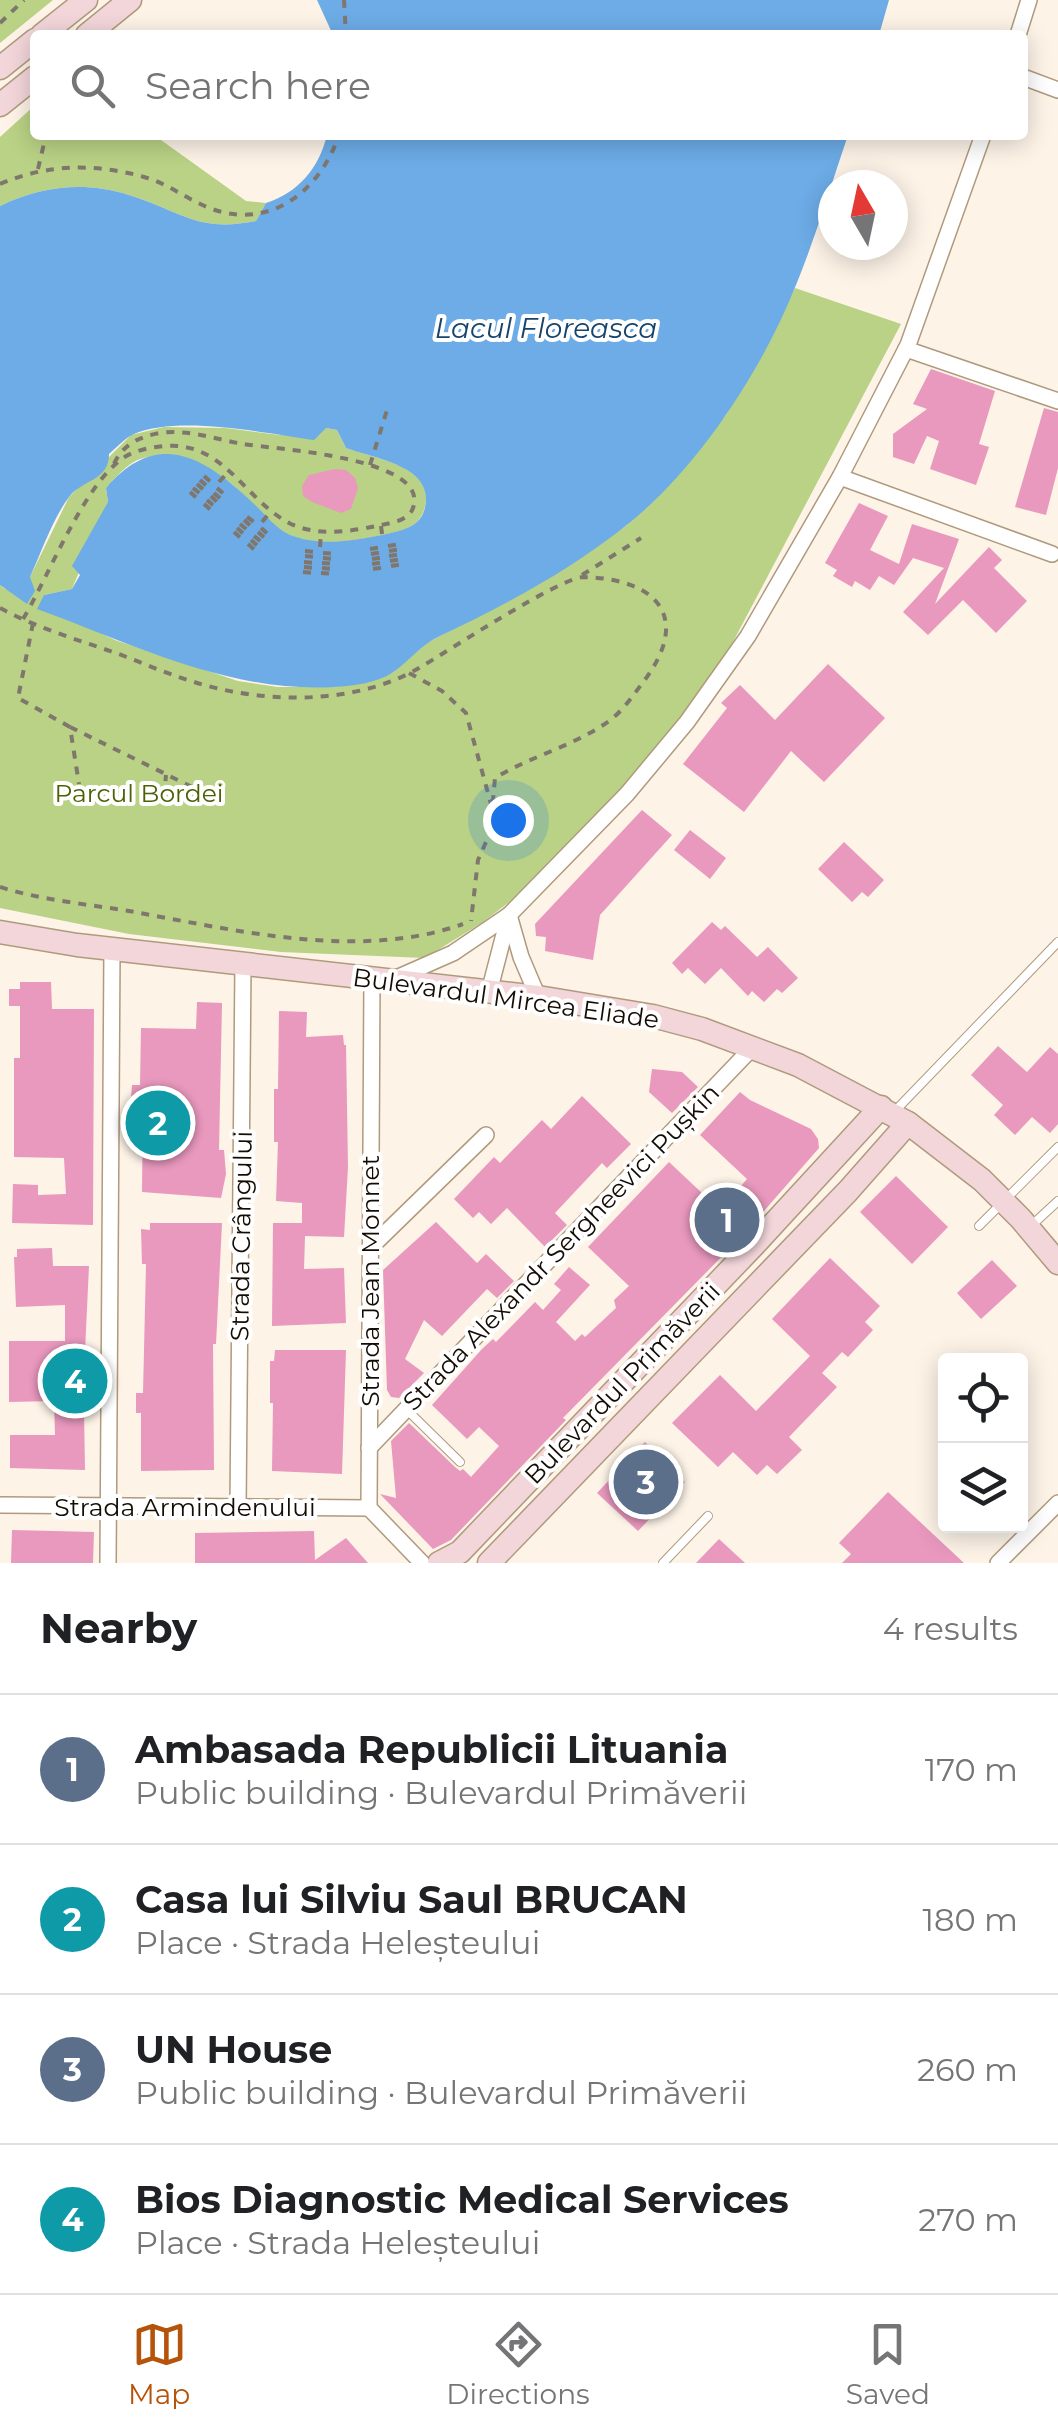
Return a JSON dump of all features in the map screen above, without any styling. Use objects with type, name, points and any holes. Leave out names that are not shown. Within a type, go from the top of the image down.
[{"type":"street","points":[[48,30],[86,0]]},
{"type":"street","points":[[93,30],[130,0]]},
{"type":"street","points":[[1020,30],[1029,0]]},
{"type":"street","points":[[0,68],[30,44]]},
{"type":"street","points":[[1028,80],[1058,90]]},
{"type":"street","points":[[0,105],[30,81]]},
{"type":"street","points":[[381,979],[437,962],[510,915],[627,794],[688,722],[748,636],[840,478],[906,349],[982,140]]},
{"type":"street","points":[[906,349],[1058,400]]},
{"type":"street","points":[[840,478],[1052,554]]},
{"type":"street","points":[[488,992],[510,915]]},
{"type":"street","points":[[510,915],[521,957],[538,997]]},
{"type":"street","name":"Bulevardul Mircea Eliade","points":[[0,932],[112,949],[538,997],[654,1016],[753,1047],[813,1072],[893,1115],[982,1180],[1058,1263]]},
{"type":"street","points":[[108,1563],[112,949]]},
{"type":"street","name":"Strada Crângului","points":[[238,1507],[243,964]]},
{"type":"street","name":"Strada Jean Monnet","points":[[369,1508],[370,1248],[381,979]]},
{"type":"street","name":"Strada Alexandr Sergheevici Pușkin","points":[[369,1448],[753,1047]]},
{"type":"street","name":"Bulevardul Primăverii","points":[[438,1563],[460,1552],[754,1245],[893,1115]]},
{"type":"street","name":"Bulevardul Primăverii","points":[[489,1563],[860,1178],[893,1115]]},
{"type":"street","points":[[370,1248],[486,1136]]},
{"type":"street","points":[[1001,1562],[1058,1503]]},
{"type":"street","name":"Strada Armindenului","points":[[0,1506],[369,1508]]},
{"type":"street","points":[[369,1508],[422,1563]]},
{"type":"lane","points":[[893,1115],[1058,942]]},
{"type":"lane","points":[[980,1226],[1058,1147]]},
{"type":"lane","points":[[1029,1228],[1058,1201]]},
{"type":"lane","points":[[754,1245],[776,1264]]},
{"type":"lane","points":[[406,1409],[460,1462]]},
{"type":"lane","points":[[584,1424],[603,1442]]},
{"type":"lane","points":[[663,1563],[708,1516]]},
{"type":"path","points":[[0,23],[24,0]]},
{"type":"path","points":[[344,0],[346,30]]},
{"type":"path","points":[[38,169],[45,140]]},
{"type":"path","points":[[0,184],[38,169],[72,166],[110,170],[146,177],[213,210],[254,214],[292,203],[307,191],[323,170],[337,140]]},
{"type":"path","points":[[370,465],[387,410]]},
{"type":"path","points":[[23,619],[99,484],[125,456],[139,451],[172,445],[208,453],[289,523],[321,531],[380,525],[408,516],[413,509],[414,496],[400,478],[329,454],[162,433],[131,442],[118,454],[114,466]]},
{"type":"path","points":[[209,493],[229,470]]},
{"type":"path","points":[[220,505],[209,493],[197,484],[209,493],[220,505]]},
{"type":"path","points":[[209,493],[220,505]]},
{"type":"path","points":[[253,533],[272,509]]},
{"type":"path","points":[[240,524],[264,544]]},
{"type":"path","points":[[240,524],[264,544]]},
{"type":"path","points":[[240,524],[264,544]]},
{"type":"path","points":[[380,525],[386,555]]},
{"type":"path","points":[[319,561],[321,531]]},
{"type":"path","points":[[0,608],[192,682],[230,691],[324,696],[362,690],[409,672],[641,538]]},
{"type":"path","points":[[402,554],[372,559],[386,555],[402,554]]},
{"type":"path","points":[[304,562],[335,564]]},
{"type":"path","points":[[304,562],[335,564]]},
{"type":"path","points":[[304,562],[335,564]]},
{"type":"path","points":[[474,941],[471,922],[478,860],[490,833],[494,778],[521,762],[584,737],[614,718],[656,665],[668,635],[665,611],[653,596],[626,585],[580,576]]},
{"type":"path","points":[[32,623],[18,698],[192,788]]},
{"type":"path","points":[[409,672],[442,691],[466,713],[492,810]]},
{"type":"path","points":[[70,727],[79,784]]},
{"type":"path","points":[[164,798],[166,775]]},
{"type":"path","points":[[0,887],[237,931],[361,942],[434,935],[471,922]]},
{"type":"green space","points":[[0,0],[53,0],[0,43]]},
{"type":"green space","points":[[30,110],[30,140],[161,140],[246,201],[266,203],[256,221],[236,224],[204,222],[129,195],[96,188],[47,190],[0,206],[0,137]]},
{"type":"green space","name":"Parcul Bordei","points":[[795,288],[901,324],[726,655],[671,735],[533,884],[483,922],[425,958],[281,952],[129,934],[0,908],[0,585],[5,589],[30,577],[69,497],[131,435],[164,427],[226,428],[280,435],[326,428],[337,430],[346,448],[401,467],[422,483],[426,495],[424,510],[409,527],[360,539],[321,542],[297,538],[279,529],[221,478],[158,457],[139,459],[106,488],[108,502],[72,589],[44,595],[115,640],[238,681],[278,687],[335,687],[392,673],[427,643],[550,577],[627,525],[726,415]]},
{"type":"water","points":[[317,0],[889,0],[880,30],[331,30]]},
{"type":"water","name":"Lacul Floreasca","points":[[325,140],[846,140],[836,170],[818,170],[818,224],[782,317],[747,383],[679,475],[628,524],[584,557],[433,640],[392,673],[372,682],[341,687],[257,682],[145,651],[37,609],[44,595],[72,589],[80,575],[72,566],[108,502],[106,488],[125,469],[144,458],[163,454],[200,463],[236,488],[278,528],[308,540],[358,539],[400,531],[416,523],[424,511],[426,496],[422,484],[401,467],[346,448],[337,430],[326,428],[314,440],[198,426],[153,429],[131,436],[109,454],[105,470],[75,491],[63,506],[30,577],[35,591],[27,604],[0,585],[0,206],[47,190],[96,188],[129,195],[204,222],[236,224],[256,221],[266,203],[288,193],[313,168]]},
{"type":"building","points":[[931,369],[995,391],[979,444],[989,447],[976,485],[930,469],[939,441],[927,436],[914,464],[893,457],[893,434],[927,409],[913,404]]},
{"type":"building","points":[[1044,408],[1058,412],[1058,468],[1046,515],[1015,507]]},
{"type":"building","points":[[346,470],[355,478],[358,488],[351,509],[341,513],[303,496],[302,486],[309,475]]},
{"type":"building","points":[[859,503],[888,516],[870,550],[899,564],[912,524],[959,539],[935,604],[989,547],[1002,560],[994,568],[1027,601],[996,633],[963,600],[928,635],[903,612],[944,568],[913,558],[894,585],[879,576],[870,590],[855,581],[852,587],[833,576],[837,570],[825,563]]},
{"type":"building","points":[[828,664],[885,718],[824,782],[791,751],[744,812],[683,764],[727,708],[721,703],[740,685],[775,720]]},
{"type":"building","points":[[642,810],[672,835],[600,915],[593,960],[545,951],[546,937],[536,936],[535,924]]},
{"type":"building","points":[[690,830],[726,858],[710,879],[674,850]]},
{"type":"building","points":[[844,842],[884,880],[868,897],[862,892],[852,902],[818,869]]},
{"type":"building","points":[[712,922],[721,930],[725,926],[757,957],[768,947],[798,978],[782,993],[777,989],[764,1002],[752,991],[748,996],[721,968],[705,984],[688,968],[682,974],[672,963]]},
{"type":"building","points":[[20,982],[51,982],[52,1009],[94,1009],[93,1225],[12,1223],[13,1184],[38,1185],[38,1195],[66,1194],[64,1158],[14,1157],[14,1058],[20,1058],[20,1006],[9,1006],[9,989],[20,989]]},
{"type":"building","points":[[197,1002],[222,1003],[219,1150],[224,1150],[226,1174],[221,1198],[142,1192],[143,1098],[131,1098],[132,1085],[140,1085],[141,1028],[196,1029]]},
{"type":"building","points":[[279,1011],[307,1012],[306,1037],[343,1035],[346,1045],[348,1167],[344,1237],[305,1236],[304,1269],[344,1268],[346,1323],[272,1326],[273,1223],[302,1223],[302,1203],[276,1201],[278,1142],[274,1142],[274,1089],[278,1089]]},
{"type":"building","points":[[998,1046],[1027,1072],[1050,1047],[1058,1054],[1058,1124],[1050,1133],[1032,1117],[1015,1135],[994,1115],[1003,1105],[971,1075]]},
{"type":"building","points":[[652,1069],[682,1072],[698,1087],[672,1113],[649,1092]]},
{"type":"building","points":[[740,1092],[811,1129],[819,1148],[743,1235],[563,1418],[566,1420],[451,1540],[433,1549],[380,1494],[396,1498],[391,1441],[409,1423],[471,1477],[499,1446],[479,1427],[467,1439],[432,1405],[482,1349],[493,1339],[496,1342],[535,1302],[543,1310],[561,1290],[554,1284],[569,1267],[590,1285],[556,1322],[575,1341],[582,1334],[585,1337],[616,1308],[614,1300],[629,1286],[588,1247],[669,1162],[720,1210],[747,1179],[700,1135]]},
{"type":"building","points":[[582,1096],[631,1144],[607,1168],[602,1163],[555,1213],[567,1225],[545,1247],[507,1208],[491,1224],[479,1212],[473,1218],[454,1199],[494,1157],[500,1163],[542,1120],[551,1129]]},
{"type":"building","points":[[896,1176],[948,1227],[912,1264],[860,1212]]},
{"type":"building","points":[[436,1222],[477,1263],[486,1254],[514,1281],[497,1298],[487,1289],[442,1336],[424,1320],[405,1359],[424,1373],[399,1398],[391,1397],[387,1390],[383,1270]]},
{"type":"building","points":[[150,1223],[222,1223],[213,1344],[214,1470],[141,1471],[141,1413],[136,1413],[136,1393],[143,1393],[146,1264],[142,1264],[141,1229],[150,1230]]},
{"type":"building","points":[[52,1248],[53,1266],[89,1266],[85,1351],[95,1351],[95,1411],[84,1411],[85,1470],[10,1468],[10,1435],[55,1435],[54,1401],[9,1402],[9,1341],[65,1341],[65,1305],[16,1307],[17,1249]]},
{"type":"building","points":[[830,1258],[880,1306],[865,1322],[873,1330],[848,1357],[842,1352],[822,1373],[837,1387],[789,1437],[802,1450],[777,1474],[767,1465],[757,1475],[733,1452],[718,1467],[672,1423],[720,1375],[756,1411],[810,1356],[772,1319]]},
{"type":"building","points":[[992,1260],[1017,1286],[981,1319],[957,1293]]},
{"type":"building","points":[[275,1350],[346,1350],[342,1474],[272,1471],[270,1361],[274,1361]]},
{"type":"building","points":[[645,1442],[685,1482],[638,1531],[597,1493]]},
{"type":"building","points":[[888,1492],[964,1563],[842,1563],[851,1554],[839,1543]]},
{"type":"building","points":[[12,1530],[94,1532],[93,1563],[11,1563]]},
{"type":"building","points":[[314,1531],[315,1560],[346,1538],[368,1563],[195,1563],[195,1533]]},
{"type":"building","points":[[719,1539],[745,1563],[696,1563]]},
{"type":"place","name":"Casa lui Silviu Saul BRUCAN","points":[[158,1123]]},
{"type":"place","name":"Ambasada Republicii Lituania","points":[[727,1220]]},
{"type":"place","name":"Bios Diagnostic Medical Services","points":[[75,1381]]},
{"type":"place","name":"UN House","points":[[646,1482]]}]
